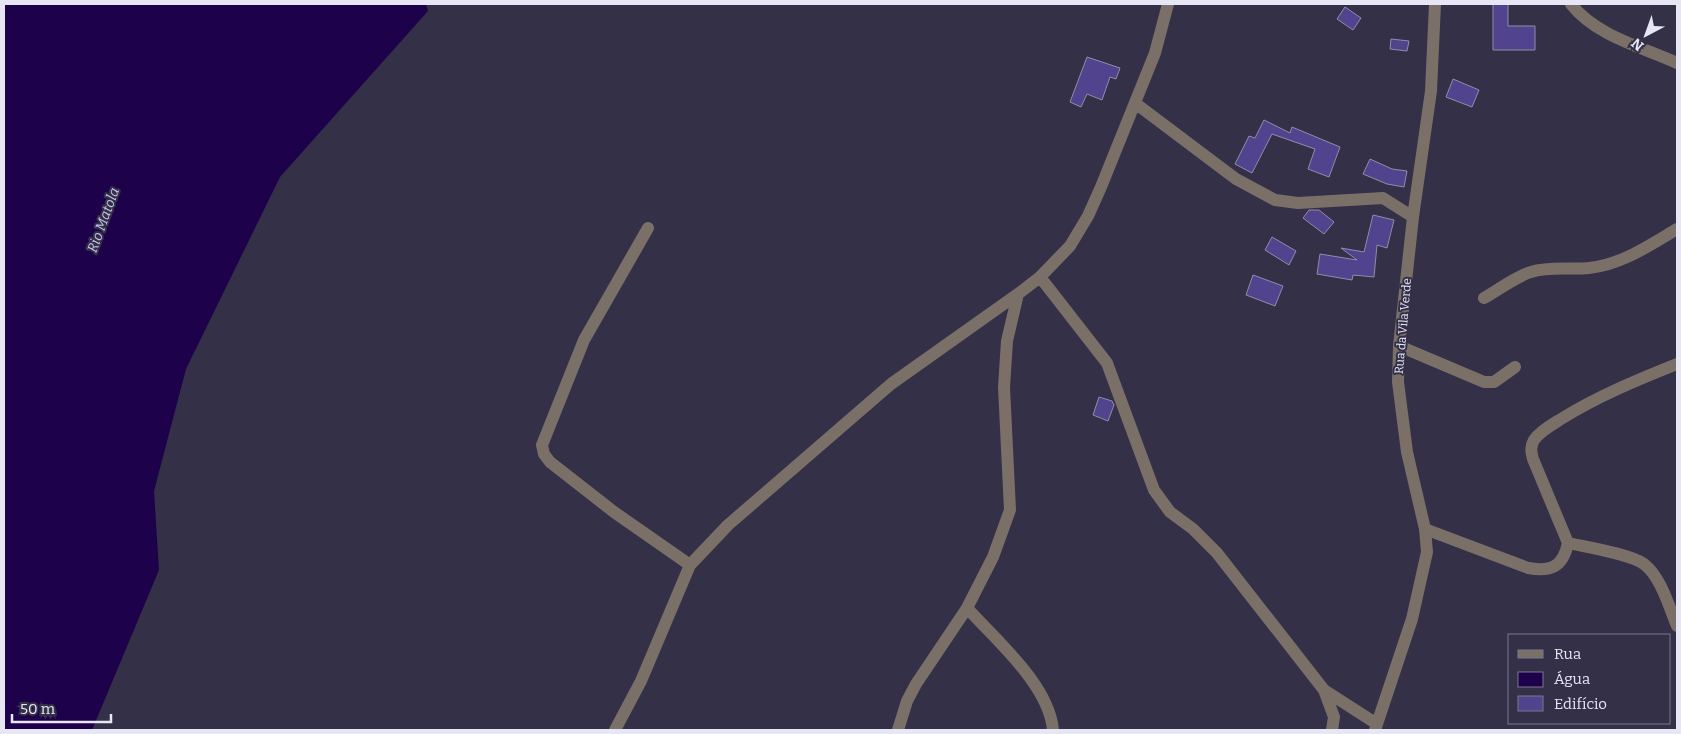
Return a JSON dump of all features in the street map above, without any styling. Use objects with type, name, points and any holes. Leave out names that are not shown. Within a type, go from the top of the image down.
[{"type":"street","points":[[615,730],[641,681],[690,565],[728,525],[891,384],[1018,294],[1040,276],[1070,246],[1088,216],[1135,103],[1155,53],[1168,4]]},
{"type":"street","name":"Rua da Vila Verde","points":[[1376,727],[1412,619],[1424,574],[1427,552],[1425,529],[1403,425],[1398,382],[1399,346],[1412,217],[1431,91],[1435,4]]},
{"type":"street","points":[[1571,4],[1584,18],[1598,28],[1677,63]]},
{"type":"street","points":[[1135,103],[1236,179],[1275,200],[1298,203],[1383,198],[1412,217]]},
{"type":"street","points":[[648,228],[584,340],[542,445],[544,454],[550,462],[614,512],[690,565]]},
{"type":"street","points":[[1484,298],[1532,271],[1552,268],[1590,268],[1606,265],[1637,253],[1677,230]]},
{"type":"street","points":[[1040,276],[1107,363],[1154,490],[1170,512],[1193,529],[1217,553],[1324,690],[1376,727]]},
{"type":"street","points":[[898,730],[907,701],[916,684],[967,608],[993,557],[1010,510],[1004,386],[1007,342],[1018,294]]},
{"type":"street","points":[[1399,346],[1484,382],[1494,382],[1515,367]]},
{"type":"street","points":[[1425,529],[1528,568],[1544,571],[1556,565],[1565,555],[1568,542],[1532,459],[1531,448],[1534,439],[1551,425],[1586,404],[1621,386],[1677,364]]},
{"type":"street","points":[[1568,542],[1632,558],[1644,564],[1655,576],[1677,626]]},
{"type":"street","points":[[967,608],[1025,672],[1044,700],[1053,730]]},
{"type":"street","points":[[1324,690],[1334,718],[1332,730]]},
{"type":"water","name":"Rio Matola","points":[[4,4],[426,4],[428,11],[280,177],[186,369],[154,491],[159,570],[92,730],[4,730]]},
{"type":"building","points":[[1493,4],[1508,4],[1508,26],[1535,26],[1535,50],[1493,50]]},
{"type":"building","points":[[1345,7],[1361,18],[1353,30],[1337,19]]},
{"type":"building","points":[[1391,39],[1409,41],[1407,51],[1390,49]]},
{"type":"building","points":[[1087,57],[1120,68],[1116,79],[1110,77],[1102,100],[1087,94],[1081,107],[1070,102]]},
{"type":"building","points":[[1453,79],[1479,90],[1472,107],[1446,97]]},
{"type":"building","points":[[1264,120],[1290,133],[1292,127],[1340,147],[1329,177],[1308,169],[1315,149],[1272,134],[1252,173],[1235,164],[1249,136],[1255,138]]},
{"type":"building","points":[[1370,159],[1392,169],[1407,171],[1404,187],[1387,184],[1363,174]]},
{"type":"building","points":[[1309,210],[1319,210],[1334,222],[1324,234],[1303,218]]},
{"type":"building","points":[[1373,215],[1394,220],[1387,248],[1377,245],[1374,277],[1353,275],[1352,280],[1317,274],[1320,254],[1357,260],[1341,248],[1364,252]]},
{"type":"building","points":[[1272,237],[1296,251],[1289,265],[1265,250]]},
{"type":"building","points":[[1253,275],[1283,286],[1275,306],[1246,295]]},
{"type":"building","points":[[1099,397],[1112,401],[1114,405],[1108,421],[1093,415]]}]
